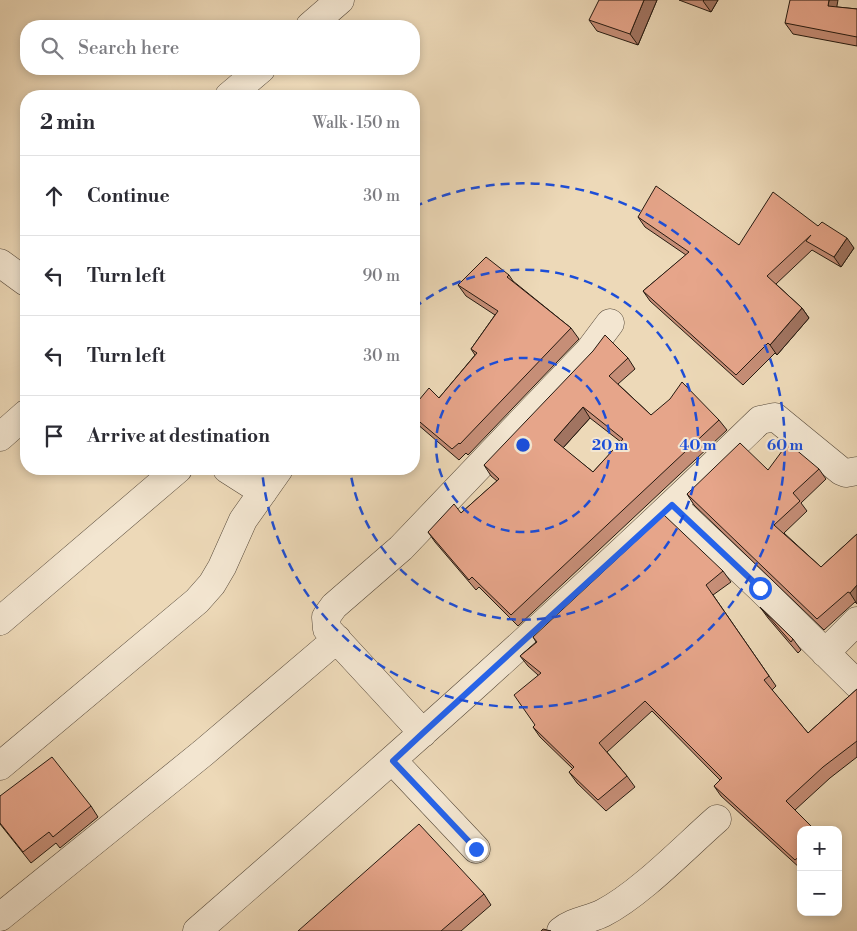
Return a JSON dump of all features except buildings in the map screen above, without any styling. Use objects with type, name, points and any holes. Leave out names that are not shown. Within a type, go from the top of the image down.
[{"type":"street","points":[[317,20],[340,0]]},
{"type":"street","points":[[236,90],[254,75]]},
{"type":"street","points":[[0,263],[20,278]]},
{"type":"street","points":[[423,733],[325,625],[326,617],[334,606],[401,548],[589,351],[610,323]]},
{"type":"street","points":[[197,931],[393,761],[672,505],[760,420],[774,417],[841,471],[846,473],[857,471]]},
{"type":"street","points":[[0,437],[20,419]]},
{"type":"street","points":[[0,621],[171,475]]},
{"type":"street","points":[[236,475],[263,492]]},
{"type":"street","points":[[0,766],[196,601],[222,567],[243,520],[275,475]]},
{"type":"street","points":[[672,505],[857,684]]},
{"type":"street","points":[[825,653],[857,620]]},
{"type":"street","points":[[0,917],[203,753],[337,639]]},
{"type":"street","points":[[393,761],[476,849]]},
{"type":"street","points":[[561,931],[567,926],[603,913],[636,890],[717,819]]},
{"type":"route","points":[[476,849],[393,761],[423,733],[672,505],[760,588]]}]
